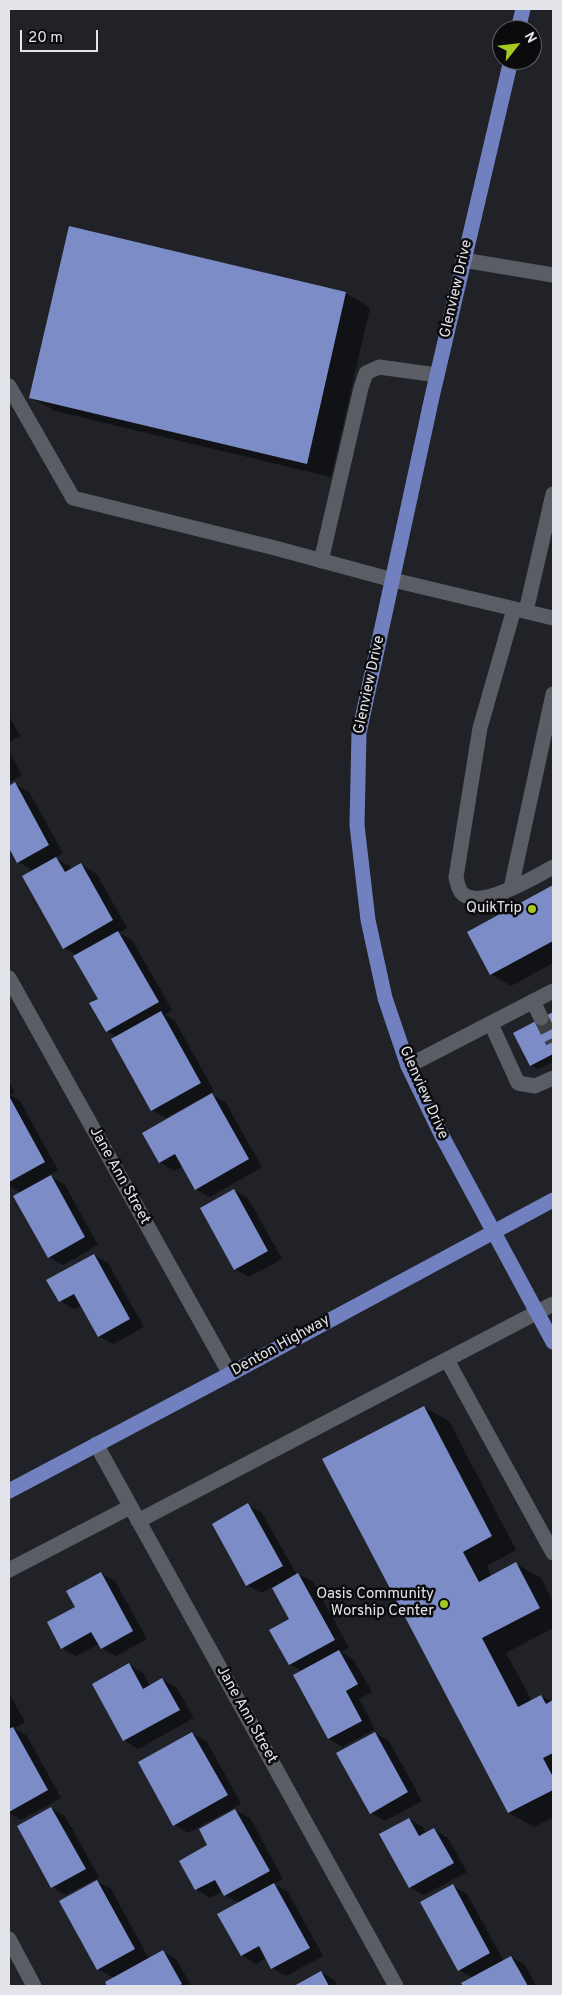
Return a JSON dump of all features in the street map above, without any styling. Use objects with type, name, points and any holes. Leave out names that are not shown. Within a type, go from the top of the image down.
[{"type":"main road","name":"Glenview Drive","points":[[509,70],[437,375],[359,733],[358,825],[368,920],[385,998],[408,1066],[442,1136],[553,1342]]},
{"type":"main road","name":"Denton Highway","points":[[9,1491],[553,1200]]},
{"type":"street","points":[[463,260],[553,275]]},
{"type":"street","points":[[321,561],[366,373],[379,367],[437,375]]},
{"type":"street","points":[[9,386],[73,498],[392,580],[553,618]]},
{"type":"street","points":[[553,494],[520,610],[480,728],[456,877],[460,891],[469,898],[488,898],[553,867]]},
{"type":"street","points":[[511,888],[553,694]]},
{"type":"street","name":"Jane Ann Street","points":[[9,978],[230,1374]]},
{"type":"street","points":[[408,1066],[553,990]]},
{"type":"street","points":[[533,1001],[541,1018]]},
{"type":"street","points":[[491,1024],[518,1083],[535,1086],[553,1078]]},
{"type":"street","points":[[138,1521],[553,1304]]},
{"type":"street","points":[[446,1360],[553,1553]]},
{"type":"street","name":"Jane Ann Street","points":[[96,1444],[396,1986]]},
{"type":"street","points":[[9,1570],[130,1507]]},
{"type":"street","points":[[9,1939],[34,1986]]},
{"type":"building","points":[[69,226],[346,292],[307,464],[29,398]]},
{"type":"building","points":[[15,782],[49,845],[17,863],[9,848],[9,786]]},
{"type":"building","points":[[56,857],[65,872],[81,863],[113,920],[63,949],[22,876]]},
{"type":"building","name":"QuikTrip","points":[[553,885],[553,941],[490,975],[467,932]]},
{"type":"building","points":[[118,931],[159,1002],[106,1032],[89,1003],[98,999],[73,956]]},
{"type":"building","points":[[161,1011],[201,1083],[151,1111],[111,1039]]},
{"type":"building","points":[[553,1012],[553,1054],[530,1066],[513,1033]]},
{"type":"building","points":[[212,1093],[249,1159],[195,1190],[175,1154],[159,1163],[142,1133]]},
{"type":"building","points":[[9,1096],[45,1162],[9,1182]]},
{"type":"building","points":[[51,1175],[85,1237],[48,1258],[13,1196]]},
{"type":"building","points":[[234,1189],[268,1251],[234,1270],[200,1208]]},
{"type":"building","points":[[94,1254],[130,1319],[98,1337],[74,1294],[59,1302],[46,1280]]},
{"type":"building","points":[[424,1406],[492,1536],[463,1552],[479,1582],[516,1562],[540,1608],[482,1638],[518,1707],[541,1695],[546,1704],[553,1700],[553,1753],[543,1758],[553,1777],[553,1790],[508,1813],[322,1459]]},
{"type":"building","points":[[248,1503],[283,1566],[246,1586],[212,1524]]},
{"type":"building","points":[[101,1572],[133,1631],[101,1649],[91,1632],[61,1649],[47,1622],[75,1607],[66,1591]]},
{"type":"building","points":[[298,1573],[335,1640],[289,1665],[269,1630],[289,1619],[272,1588]]},
{"type":"building","points":[[339,1650],[358,1684],[346,1691],[362,1721],[328,1739],[293,1675]]},
{"type":"building","points":[[129,1663],[143,1689],[162,1678],[180,1710],[123,1741],[92,1684]]},
{"type":"building","points":[[13,1727],[48,1790],[9,1812],[9,1729]]},
{"type":"building","points":[[192,1732],[228,1795],[173,1826],[138,1762]]},
{"type":"building","points":[[375,1732],[408,1792],[370,1814],[336,1753]]},
{"type":"building","points":[[51,1807],[86,1869],[51,1888],[17,1826]]},
{"type":"building","points":[[235,1809],[270,1871],[224,1896],[215,1880],[195,1890],[179,1861],[207,1845],[199,1829]]},
{"type":"building","points":[[409,1818],[419,1836],[434,1828],[454,1863],[409,1888],[379,1834]]},
{"type":"building","points":[[97,1880],[135,1949],[97,1970],[59,1901]]},
{"type":"building","points":[[274,1883],[310,1948],[271,1969],[259,1946],[241,1956],[217,1914]]},
{"type":"building","points":[[453,1884],[490,1953],[458,1971],[420,1902]]},
{"type":"building","points":[[163,1950],[182,1984],[178,1986],[107,1986],[105,1982]]},
{"type":"building","points":[[511,1956],[528,1986],[463,1986],[461,1983]]},
{"type":"building","points":[[321,1971],[329,1986],[294,1986]]},
{"type":"tunnel","points":[[541,1018],[553,1042]]},
{"type":"place","name":"QuikTrip","points":[[532,909]]},
{"type":"place","name":"Oasis Community Worship Center","points":[[444,1604]]}]
